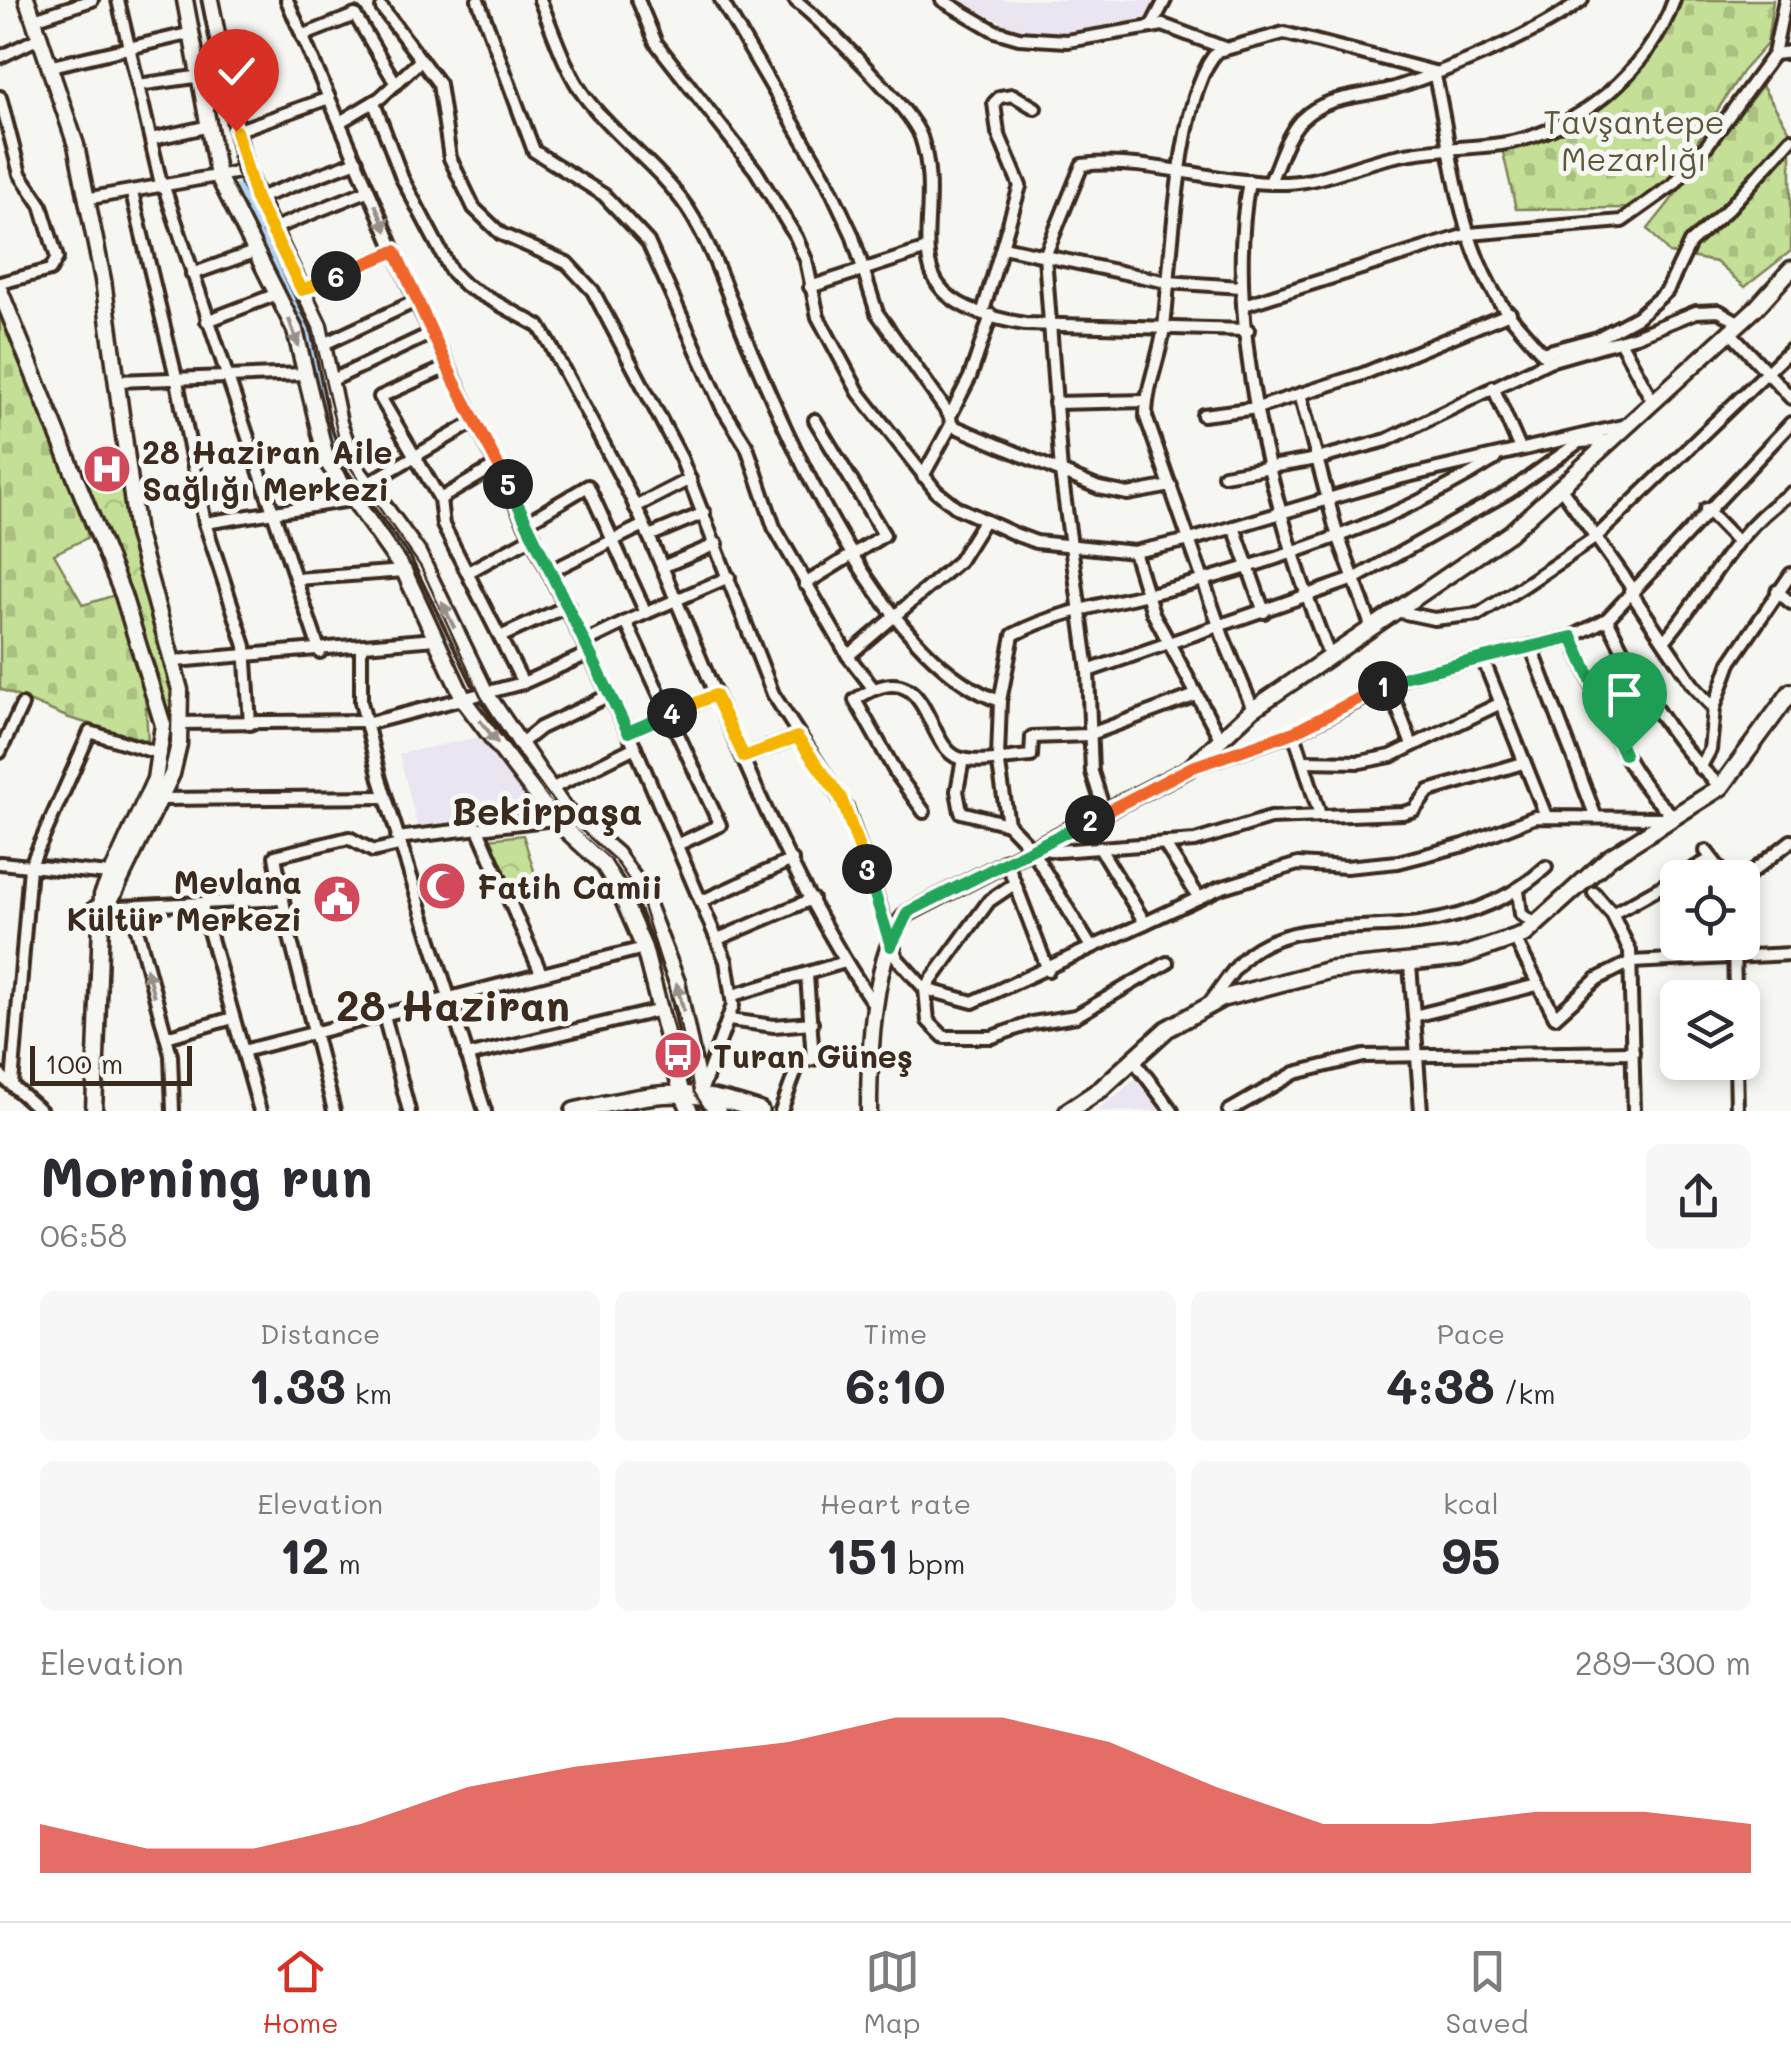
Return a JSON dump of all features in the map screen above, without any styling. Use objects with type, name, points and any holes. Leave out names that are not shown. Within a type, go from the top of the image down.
[{"type":"main road","points":[[27,0],[72,129],[117,381],[140,546],[175,661],[180,724],[176,759],[161,799],[111,899],[98,909]]},
{"type":"main road","points":[[185,0],[210,126],[231,173],[254,252],[295,330],[327,462],[350,500],[404,571],[465,702],[554,819],[610,872],[644,948],[681,1092],[690,1111]]},
{"type":"main road","points":[[210,0],[236,131],[231,173]]},
{"type":"main road","points":[[231,173],[256,199],[302,290],[324,344],[344,440],[367,484],[418,553],[486,696],[576,822],[622,861],[640,887],[676,982],[700,1092],[718,1111]]},
{"type":"main road","points":[[869,1111],[868,1050],[876,1007],[891,946],[908,912],[1190,768],[1253,709],[1510,533],[1735,328],[1791,268]]},
{"type":"main road","points":[[0,287],[148,666],[164,725],[159,754],[106,873],[98,909],[91,1111]]},
{"type":"main road","points":[[0,302],[137,650],[157,716],[159,754]]},
{"type":"main road","points":[[1068,1111],[1101,1089],[1132,1058],[1207,1005],[1302,975],[1460,957],[1515,939],[1537,926],[1609,858],[1721,788],[1791,692]]},
{"type":"main road","points":[[574,1111],[700,1092],[760,1111]]},
{"type":"street","points":[[34,19],[92,0]]},
{"type":"street","points":[[118,0],[163,187],[320,652]]},
{"type":"street","points":[[286,0],[416,302],[528,522],[628,732],[718,939],[733,995],[729,1020],[700,1092]]},
{"type":"street","points":[[478,0],[534,151],[604,195],[648,242],[722,408],[747,447],[774,527],[848,656],[873,688]]},
{"type":"street","points":[[540,0],[584,95],[687,208],[783,422],[854,554],[896,618],[948,672],[973,690],[1000,701]]},
{"type":"street","points":[[638,0],[656,44],[747,158],[781,210],[806,260],[810,287],[826,336],[859,393],[946,500],[1028,540],[1134,552],[1190,540],[1328,498],[1628,424]]},
{"type":"street","points":[[722,0],[826,179],[852,234],[885,326],[950,420],[1099,488],[1128,494],[1170,486]]},
{"type":"street","points":[[795,0],[918,130],[925,161],[927,249],[939,288],[987,313],[1049,326],[1248,330]]},
{"type":"street","points":[[942,0],[995,31],[1036,41],[1163,25],[1224,48]]},
{"type":"street","points":[[1150,28],[1165,0]]},
{"type":"street","points":[[1270,182],[1299,122],[1318,107],[1336,98],[1390,89],[1434,72],[1538,28],[1582,0]]},
{"type":"street","points":[[1105,813],[1092,772],[1088,735],[1088,671],[1061,472],[1045,256],[1082,165],[1126,162],[1270,182],[1331,175],[1394,156],[1524,139],[1581,110],[1625,80],[1651,46],[1674,0]]},
{"type":"street","points":[[1244,305],[1469,234],[1622,221],[1674,184],[1774,54],[1785,0]]},
{"type":"street","points":[[382,8],[441,88],[450,158],[464,194],[491,228],[550,254],[582,275],[690,479],[763,674],[797,737],[847,809],[891,946],[925,989],[926,1016],[938,1032],[952,1038],[981,1038],[1076,1016],[1167,963]]},
{"type":"street","points":[[302,36],[355,15],[396,84]]},
{"type":"street","points":[[52,66],[192,33]]},
{"type":"street","points":[[1253,709],[1219,627],[1146,416],[1146,401],[1164,330],[1181,168],[1205,69],[1224,48],[1284,33],[1434,72]]},
{"type":"street","points":[[0,57],[41,37]]},
{"type":"street","points":[[1774,54],[1791,52]]},
{"type":"street","points":[[340,122],[374,103],[420,61]]},
{"type":"street","points":[[1434,72],[1469,234],[1510,314],[1546,357]]},
{"type":"street","points":[[138,85],[202,76]]},
{"type":"street","points":[[923,476],[970,377],[1020,186],[998,132],[994,103],[1000,97],[1013,96],[1035,108]]},
{"type":"street","points":[[0,97],[20,174],[41,205],[56,258],[50,270],[0,287]]},
{"type":"street","points":[[236,131],[329,98]]},
{"type":"street","points":[[374,103],[402,178],[451,271],[466,286],[539,326],[644,525],[715,695],[792,860],[844,962],[876,1007]]},
{"type":"street","points":[[151,140],[210,126]]},
{"type":"street","points":[[1224,475],[1318,459],[1388,440],[1546,357],[1598,338],[1637,317],[1667,291],[1690,243],[1729,208],[1791,139]]},
{"type":"street","points":[[256,199],[357,161]]},
{"type":"street","points":[[86,199],[231,173]]},
{"type":"street","points":[[1249,182],[1240,232],[1241,287],[1257,408],[1281,512],[1330,656]]},
{"type":"street","points":[[270,230],[369,190]]},
{"type":"street","points":[[132,192],[178,381],[205,523],[248,658],[250,724]]},
{"type":"street","points":[[1002,247],[1167,282],[1241,287]]},
{"type":"street","points":[[810,287],[927,249]]},
{"type":"street","points":[[302,290],[395,251]]},
{"type":"street","points":[[192,274],[254,252]]},
{"type":"street","points":[[207,321],[277,294]]},
{"type":"street","points":[[324,344],[416,302]]},
{"type":"street","points":[[1546,357],[1620,341],[1696,312],[1719,311],[1791,398]]},
{"type":"street","points":[[1203,416],[1257,408],[1362,374],[1510,314]]},
{"type":"street","points":[[330,381],[432,332]]},
{"type":"street","points":[[1620,341],[1653,402]]},
{"type":"street","points":[[1396,612],[1434,620],[1479,614],[1596,538],[1791,348]]},
{"type":"street","points":[[447,367],[380,397],[440,499],[444,525],[523,684]]},
{"type":"street","points":[[117,381],[305,374]]},
{"type":"street","points":[[1493,387],[1520,449]]},
{"type":"street","points":[[1300,394],[1339,537],[1372,628]]},
{"type":"street","points":[[1055,402],[1146,401]]},
{"type":"street","points":[[805,584],[884,536],[814,420]]},
{"type":"street","points":[[367,484],[474,422]]},
{"type":"street","points":[[1190,768],[1294,732],[1388,684],[1572,637],[1607,619],[1791,423]]},
{"type":"street","points":[[1088,671],[1354,579],[1494,501],[1579,442],[1612,440]]},
{"type":"street","points":[[1008,824],[998,758],[1000,701],[1013,634],[1081,609],[1203,580],[1339,537],[1438,495],[1504,453]]},
{"type":"street","points":[[440,499],[497,465]]},
{"type":"street","points":[[635,507],[690,479]]},
{"type":"street","points":[[528,522],[588,486],[646,612]]},
{"type":"street","points":[[1561,488],[1714,708]]},
{"type":"street","points":[[1664,641],[1692,608],[1736,540],[1791,493]]},
{"type":"street","points":[[205,523],[275,515],[350,500]]},
{"type":"street","points":[[1706,510],[1736,540]]},
{"type":"street","points":[[649,536],[704,513]]},
{"type":"street","points":[[848,656],[959,561],[984,520]]},
{"type":"street","points":[[551,572],[644,525]]},
{"type":"street","points":[[1234,527],[1264,612]]},
{"type":"street","points":[[470,572],[534,536]]},
{"type":"street","points":[[662,567],[717,544]]},
{"type":"street","points":[[1134,552],[1169,646],[1220,740]]},
{"type":"street","points":[[296,579],[404,571]]},
{"type":"street","points":[[1700,768],[1710,750],[1714,708],[1730,664],[1791,574]]},
{"type":"street","points":[[180,724],[365,722],[465,702],[523,684],[626,622],[729,577]]},
{"type":"street","points":[[1778,591],[1791,603]]},
{"type":"street","points":[[502,636],[568,606]]},
{"type":"street","points":[[1607,619],[1648,701],[1700,768],[1721,788]]},
{"type":"street","points":[[626,622],[720,824],[677,845]]},
{"type":"street","points":[[1572,637],[1624,754],[1658,804],[1676,818]]},
{"type":"street","points":[[175,661],[320,652],[435,639]]},
{"type":"street","points":[[1531,646],[1595,815]]},
{"type":"street","points":[[361,648],[365,722],[398,842],[485,1111]]},
{"type":"street","points":[[1483,659],[1546,816]]},
{"type":"street","points":[[1388,684],[1412,746]]},
{"type":"street","points":[[924,812],[896,773],[856,700],[873,688],[898,686],[912,694],[936,725],[944,745],[963,760],[1031,756],[1032,737],[1088,735],[1196,695]]},
{"type":"street","points":[[628,732],[715,695]]},
{"type":"street","points":[[520,744],[540,728],[610,696]]},
{"type":"street","points":[[1303,761],[1360,762],[1412,746],[1501,703]]},
{"type":"street","points":[[0,752],[22,705]]},
{"type":"street","points":[[12,1084],[30,866],[90,732],[159,754]]},
{"type":"street","points":[[1294,732],[1320,815]]},
{"type":"street","points":[[744,757],[797,737]]},
{"type":"street","points":[[551,788],[635,747]]},
{"type":"street","points":[[963,760],[956,791],[961,812],[1008,824],[1030,847],[1091,947]]},
{"type":"street","points":[[1030,847],[1058,850],[1206,840],[1270,818],[1410,812],[1429,791],[1522,762]]},
{"type":"street","points":[[161,799],[386,798]]},
{"type":"street","points":[[925,989],[973,1002],[1199,898],[1276,868],[1398,862],[1546,816],[1676,818]]},
{"type":"street","points":[[334,1111],[281,899],[274,856],[348,838],[372,852],[398,842],[554,819]]},
{"type":"street","points":[[478,829],[542,973]]},
{"type":"street","points":[[1760,866],[1791,841]]},
{"type":"street","points":[[1164,843],[1199,898]]},
{"type":"street","points":[[1099,846],[1145,923]]},
{"type":"street","points":[[702,901],[792,860]]},
{"type":"street","points":[[1006,860],[1048,970]]},
{"type":"street","points":[[0,863],[106,873]]},
{"type":"street","points":[[1207,1005],[1251,953],[1300,933],[1400,925],[1467,914],[1518,891],[1546,867]]},
{"type":"street","points":[[925,989],[988,900],[1014,884]]},
{"type":"street","points":[[1612,914],[1660,884]]},
{"type":"street","points":[[1518,891],[1521,914],[1537,926]]},
{"type":"street","points":[[1594,893],[1628,942],[1634,1111]]},
{"type":"street","points":[[98,909],[281,899]]},
{"type":"street","points":[[718,939],[812,899]]},
{"type":"street","points":[[201,903],[260,1111]]},
{"type":"street","points":[[130,908],[173,1068],[174,1111]]},
{"type":"street","points":[[1515,939],[1552,1015],[1558,1017],[1597,979],[1631,962],[1672,960]]},
{"type":"street","points":[[243,1052],[644,948]]},
{"type":"street","points":[[1760,956],[1791,954]]},
{"type":"street","points":[[733,995],[844,962]]},
{"type":"street","points":[[1410,965],[1421,1111]]},
{"type":"street","points":[[781,1111],[799,1062],[813,1059],[807,975]]},
{"type":"street","points":[[1414,1016],[1537,984]]},
{"type":"street","points":[[468,1056],[661,1010]]},
{"type":"street","points":[[384,1015],[409,1111]]},
{"type":"street","points":[[166,1037],[233,1018]]},
{"type":"street","points":[[729,1020],[774,1026],[812,1024]]},
{"type":"street","points":[[1229,1111],[1277,1082],[1318,1066],[1364,1056],[1633,1052]]},
{"type":"street","points":[[1132,1058],[1172,1111]]},
{"type":"street","points":[[0,1076],[36,1110]]},
{"type":"street","points":[[1736,1080],[1737,1111]]},
{"type":"shaded area","points":[[960,0],[1157,0],[1150,13],[1135,24],[1053,35],[1012,28]]},
{"type":"shaded area","points":[[484,736],[532,801],[528,814],[418,828],[399,754]]},
{"type":"shaded area","points":[[1137,1077],[1162,1111],[1095,1111],[1122,1091]]},
{"type":"green space","name":"Tavşantepe Mezarlığı","points":[[1677,0],[1773,0],[1767,44],[1742,72],[1672,181],[1627,208],[1516,209],[1501,144],[1563,127],[1630,74]]},
{"type":"green space","points":[[1762,86],[1791,133],[1791,251],[1745,287],[1716,262],[1669,253],[1648,229]]},
{"type":"green space","points":[[0,309],[89,537],[54,554],[83,605],[115,595],[145,695],[148,741],[69,718],[0,689]]},
{"type":"green space","points":[[124,474],[172,679],[170,723],[156,668],[88,484]]},
{"type":"green space","points":[[523,835],[535,874],[511,887],[488,839]]},
{"type":"waterway","points":[[236,189],[307,326],[328,419],[347,473],[412,560]]},
{"type":"tram line","points":[[202,0],[236,172],[313,328],[343,457],[421,567],[481,697],[515,750],[562,813],[615,860],[639,894],[678,1015],[694,1092],[706,1111]]},
{"type":"place","name":"28 Haziran Aile Sağlığı Merkezi","points":[[107,469]]},
{"type":"place","name":"Fatih Camii","points":[[442,886]]},
{"type":"place","name":"Mevlana Kültür Merkezi","points":[[337,899]]},
{"type":"place","name":"Turan Güneş","points":[[678,1055]]},
{"type":"district","name":"Bekirpaşa","points":[[547,810]]},
{"type":"district","name":"28 Haziran","points":[[453,1004]]},
{"type":"route","points":[[236,131],[256,199],[302,290],[395,251],[454,381],[628,732],[715,695],[744,757],[797,737],[847,809],[891,946],[896,928],[908,912],[1030,847],[1190,768],[1294,732],[1408,676],[1572,637],[1624,754]]}]
